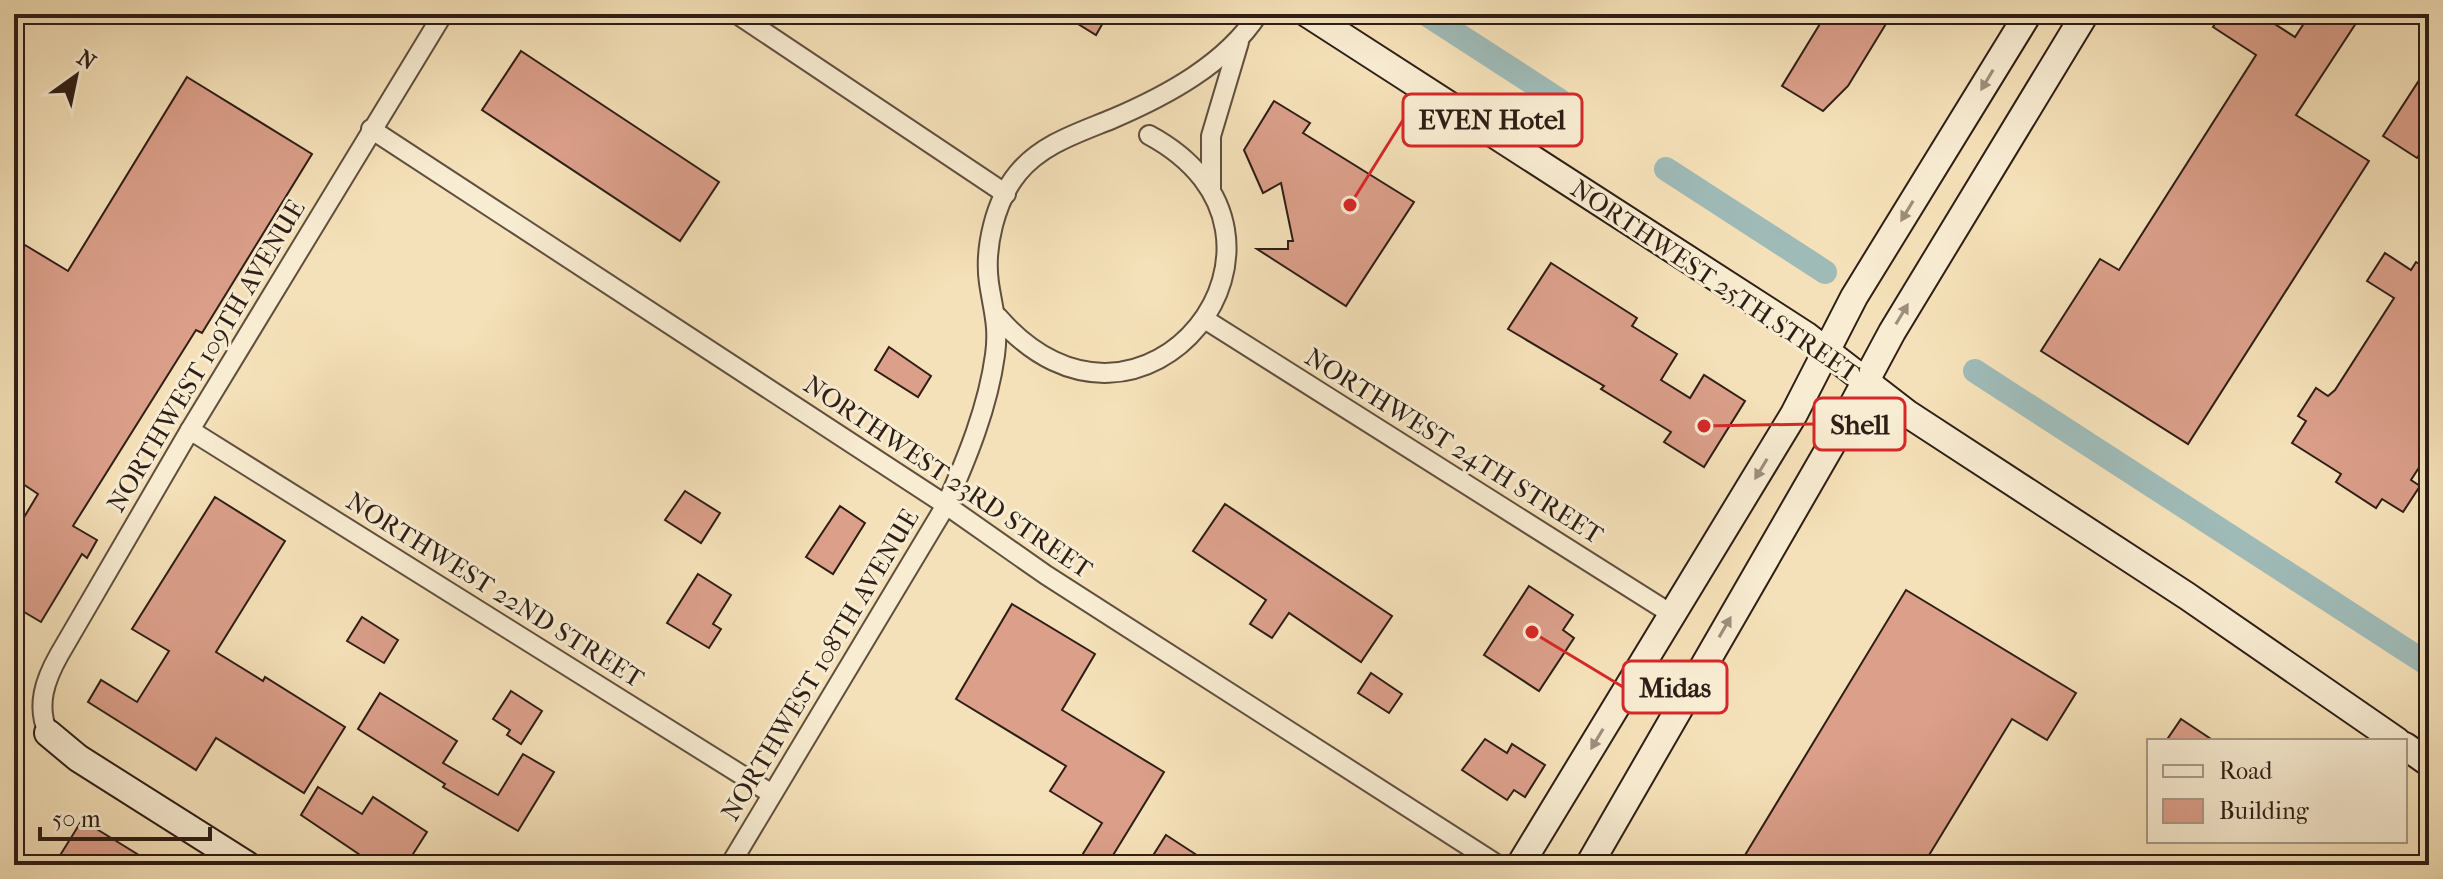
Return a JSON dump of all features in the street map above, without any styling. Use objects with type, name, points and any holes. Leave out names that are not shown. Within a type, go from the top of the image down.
[{"type":"main road","name":"NORTHWEST 25TH STREET","points":[[1308,14],[1827,353],[1908,414],[2187,596],[2394,739]]},
{"type":"main road","points":[[1520,865],[1673,615],[1827,353],[1854,297],[2028,14]]},
{"type":"main road","points":[[1589,865],[1899,319],[2085,14]]},
{"type":"main road","points":[[48,733],[78,758],[247,865]]},
{"type":"main road","points":[[2407,747],[2429,763]]},
{"type":"street","name":"NORTHWEST 109TH AVENUE","points":[[48,733],[42,704],[51,670],[190,430],[443,14]]},
{"type":"street","points":[[737,14],[1006,194]]},
{"type":"street","name":"NORTHWEST 108TH AVENUE","points":[[730,865],[946,505],[973,439],[987,391],[998,317],[989,281],[989,244],[1016,175],[1034,157],[1171,88],[1239,42],[1258,14]]},
{"type":"street","points":[[1211,189],[1211,136],[1239,42]]},
{"type":"street","name":"NORTHWEST 23RD STREET","points":[[371,129],[946,505],[1046,575],[1498,865]]},
{"type":"street","points":[[998,317],[1037,355],[1061,367],[1088,373],[1142,368],[1167,357],[1206,320],[1219,296],[1227,255],[1222,214],[1211,189],[1184,157],[1149,135]]},
{"type":"street","name":"NORTHWEST 24TH STREET","points":[[1206,320],[1673,615]]},
{"type":"street","name":"NORTHWEST 22ND STREET","points":[[190,430],[772,794]]},
{"type":"building","points":[[1062,14],[1108,14],[1096,35]]},
{"type":"building","points":[[1826,14],[1892,14],[1848,86],[1823,111],[1782,86]]},
{"type":"building","points":[[2221,14],[2259,14],[2295,37],[2310,14],[2362,14],[2296,115],[2369,161],[2188,444],[2041,351],[2100,259],[2119,270],[2256,55],[2213,27]]},
{"type":"building","points":[[521,51],[719,182],[680,241],[482,110]]},
{"type":"building","points":[[2429,65],[2429,141],[2417,158],[2383,136]]},
{"type":"building","points":[[187,77],[312,154],[202,333],[196,330],[73,526],[97,540],[87,558],[82,554],[41,622],[14,606],[14,534],[38,494],[14,478],[14,263],[25,245],[68,271]]},
{"type":"building","points":[[1274,101],[1310,123],[1303,133],[1414,202],[1346,306],[1257,249],[1288,249],[1288,241],[1293,241],[1281,183],[1263,193],[1244,150]]},
{"type":"building","points":[[2385,253],[2411,270],[2416,262],[2429,270],[2429,452],[2411,480],[2420,486],[2403,512],[2382,499],[2376,508],[2336,482],[2341,474],[2292,443],[2306,421],[2298,416],[2316,388],[2328,396],[2335,390],[2394,298],[2367,281]]},
{"type":"building","points":[[1551,263],[1637,318],[1632,326],[1677,354],[1661,380],[1690,398],[1704,375],[1745,401],[1704,467],[1664,442],[1671,432],[1601,389],[1604,386],[1508,329]]},
{"type":"building","points":[[889,347],[931,376],[918,397],[875,370]]},
{"type":"building","points":[[685,491],[720,513],[701,543],[665,520]]},
{"type":"building","points":[[215,497],[285,541],[216,652],[263,681],[265,677],[345,727],[304,793],[216,738],[196,770],[88,702],[101,680],[137,702],[169,651],[132,629]]},
{"type":"building","points":[[1225,504],[1392,616],[1361,662],[1289,613],[1272,638],[1250,624],[1266,600],[1193,551]]},
{"type":"building","points":[[840,506],[865,523],[833,574],[806,557]]},
{"type":"building","points":[[698,574],[731,595],[713,624],[721,629],[709,648],[667,623]]},
{"type":"building","points":[[1529,586],[1573,615],[1563,630],[1574,638],[1539,691],[1484,655]]},
{"type":"building","points":[[1906,590],[2076,693],[2047,740],[2012,719],[1923,865],[1739,865]]},
{"type":"building","points":[[1012,604],[1095,654],[1062,710],[1164,772],[1107,865],[1076,865],[1102,823],[1050,791],[1066,766],[956,699]]},
{"type":"building","points":[[362,617],[398,640],[384,663],[347,641]]},
{"type":"building","points":[[1371,673],[1402,694],[1389,713],[1358,693]]},
{"type":"building","points":[[511,691],[542,711],[521,744],[507,735],[510,730],[493,719]]},
{"type":"building","points":[[380,693],[457,741],[443,763],[498,795],[523,754],[554,772],[518,831],[443,787],[445,784],[358,729]]},
{"type":"building","points":[[2181,719],[2211,739],[2167,739]]},
{"type":"building","points":[[1485,739],[1507,753],[1512,744],[1545,765],[1525,797],[1514,790],[1507,800],[1462,770]]},
{"type":"building","points":[[318,787],[362,814],[373,797],[427,832],[406,865],[375,865],[301,815]]},
{"type":"building","points":[[82,820],[155,865],[54,865]]},
{"type":"building","points":[[1166,835],[1212,865],[1147,865]]},
{"type":"waterway","points":[[1426,14],[1559,100]]},
{"type":"waterway","points":[[1666,169],[1825,272]]},
{"type":"waterway","points":[[1975,371],[2429,665]]},
{"type":"place","name":"EVEN Hotel","points":[[1350,205]]},
{"type":"place","name":"Shell","points":[[1704,426]]},
{"type":"place","name":"Midas","points":[[1532,632]]}]
